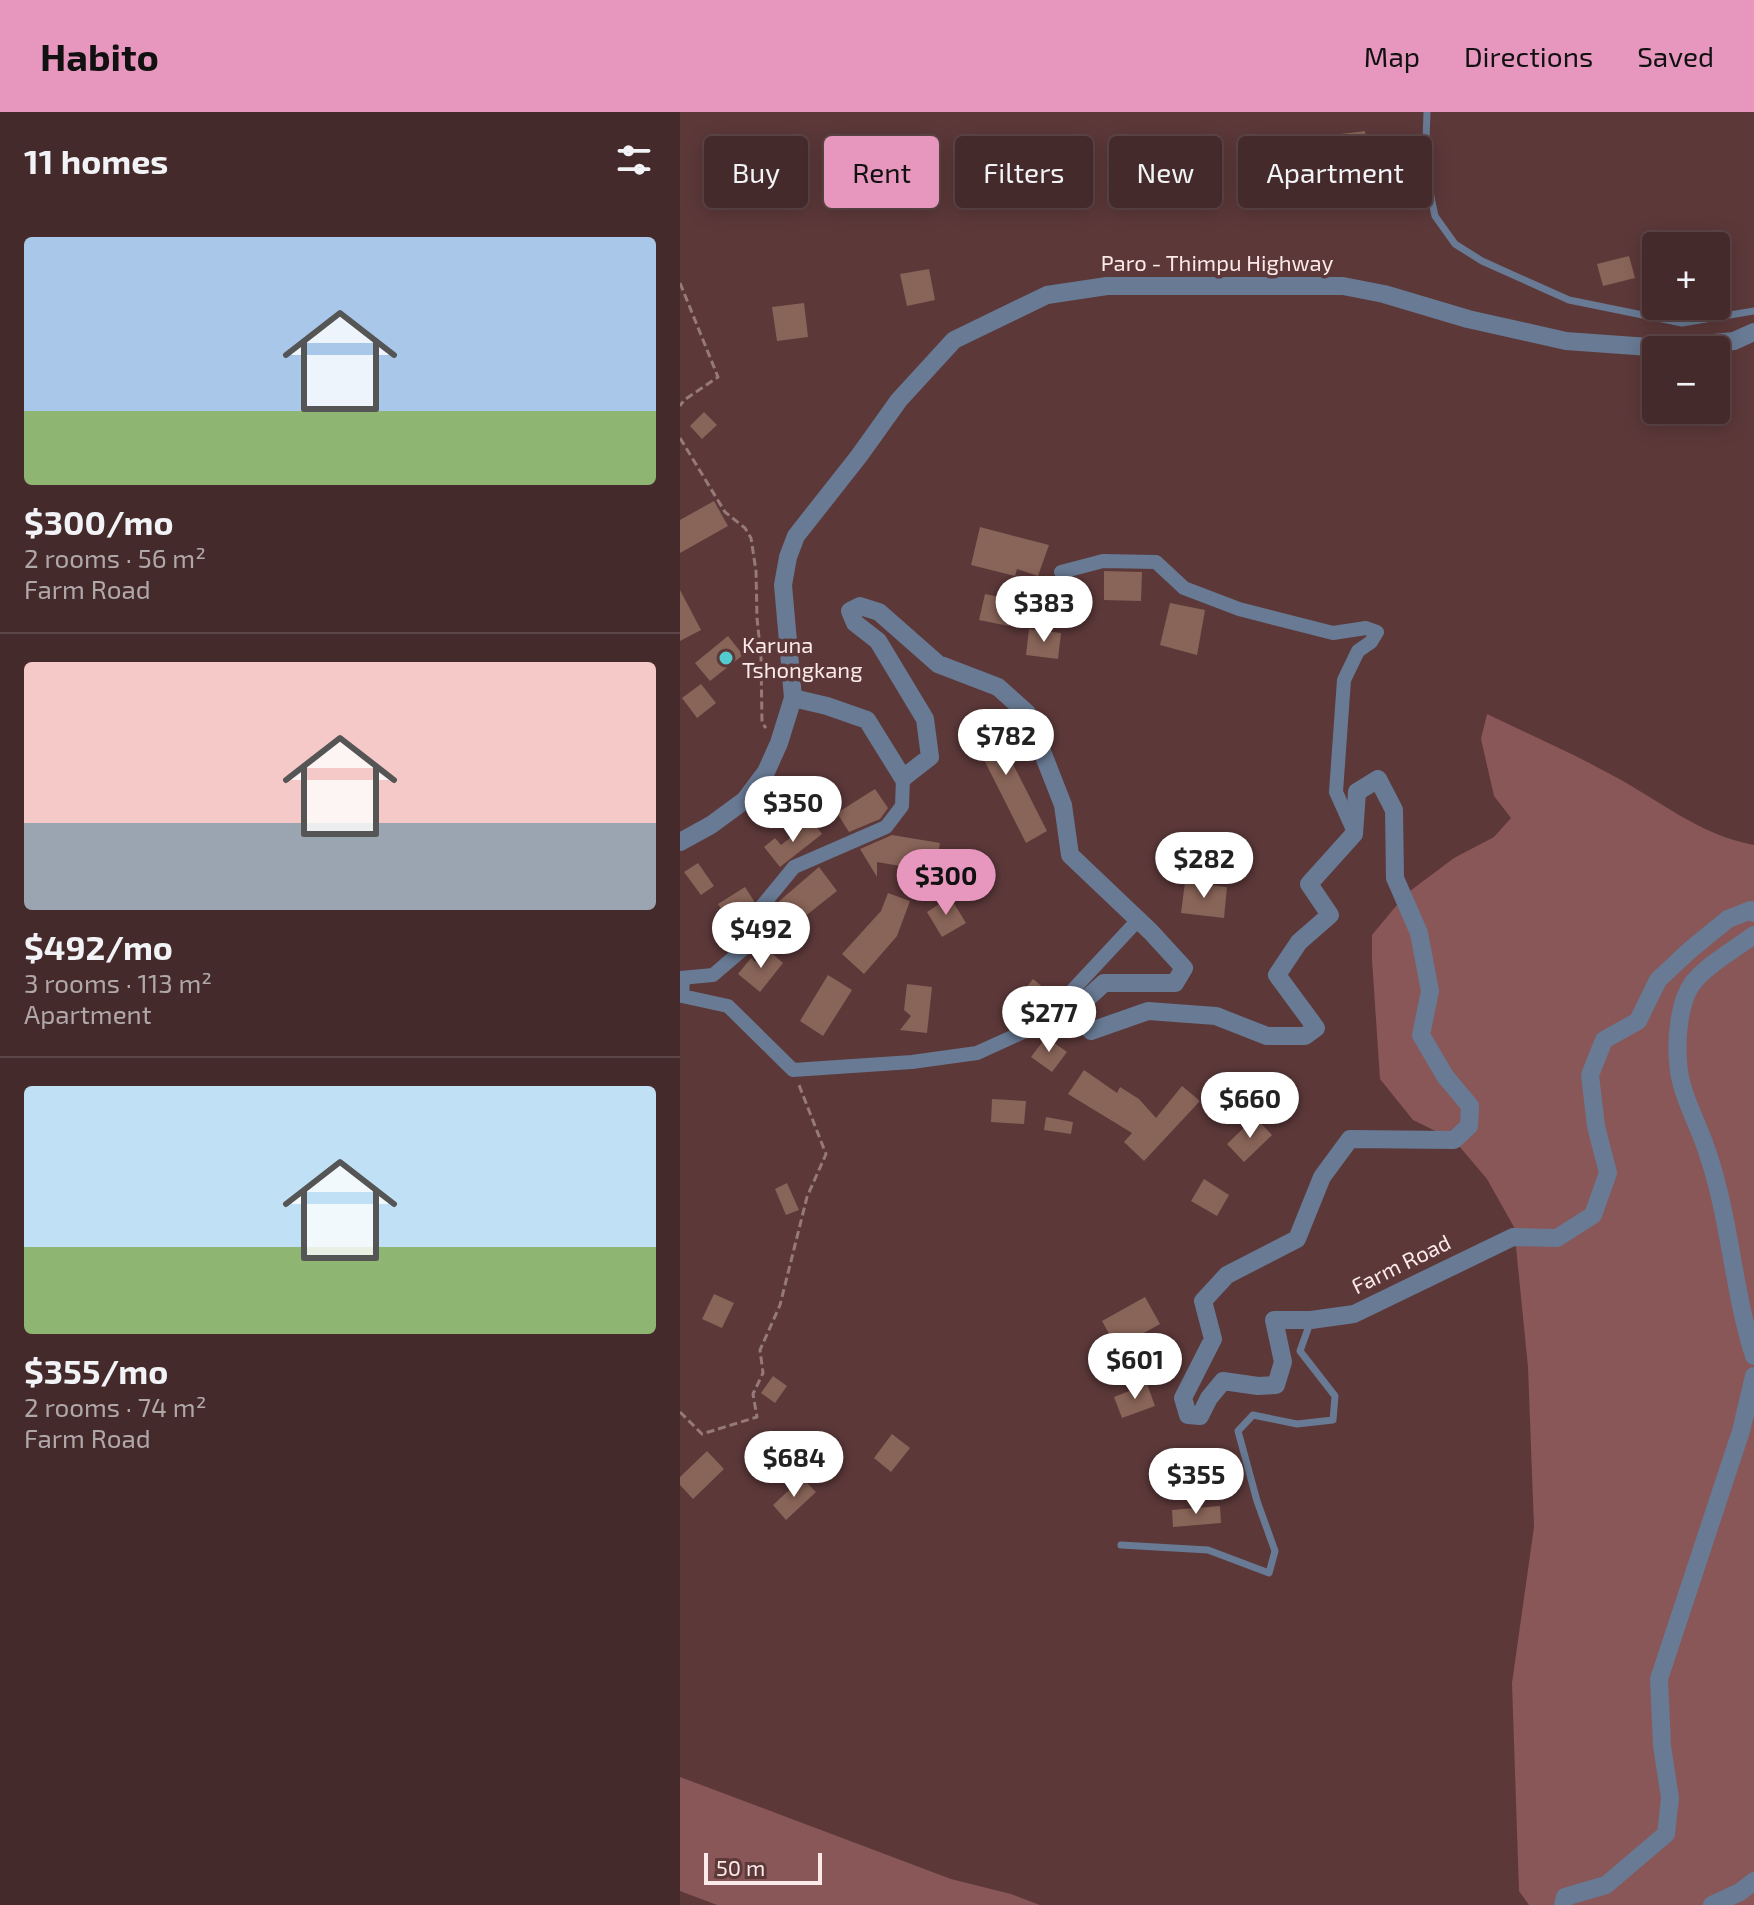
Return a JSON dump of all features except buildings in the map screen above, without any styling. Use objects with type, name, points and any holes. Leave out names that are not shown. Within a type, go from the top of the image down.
[{"type":"street","name":"Paro - Thimpu Highway","points":[[680,842],[711,825],[745,800],[766,772],[779,743],[793,698],[783,585],[796,536],[899,400],[954,340],[1047,295],[1107,286],[1343,286],[1566,341],[1663,348],[1734,341],[1754,332]]},
{"type":"street","points":[[903,778],[930,757],[925,719],[878,641],[855,623],[850,611],[860,606],[879,612],[938,664],[998,687],[1027,713],[1063,805],[1070,855],[1184,968],[1175,983],[1104,983],[1081,1004],[1079,1017],[1091,1031],[1148,1011],[1216,1016],[1267,1036],[1305,1036],[1316,1028],[1277,975],[1299,942],[1330,915],[1309,884],[1354,834],[1336,792],[1344,680],[1358,651],[1371,642],[1377,632],[1366,628],[1333,633],[1239,609],[1184,588],[1156,562],[1103,561],[1061,572]]},
{"type":"street","points":[[793,698],[867,720],[903,778],[902,806],[886,827],[794,867],[762,906],[748,945],[713,975],[682,978],[682,996],[728,1006],[793,1070],[912,1062],[977,1053],[1041,1024],[1138,920]]},
{"type":"street","name":"Farm Road","points":[[1354,834],[1357,792],[1378,779],[1394,810],[1395,878],[1419,933],[1430,991],[1421,1035],[1445,1076],[1470,1106],[1469,1126],[1454,1140],[1350,1139],[1322,1177],[1297,1239],[1227,1275],[1203,1301],[1213,1339],[1183,1398],[1188,1415],[1200,1416],[1223,1381],[1276,1385],[1283,1362],[1274,1320],[1311,1320],[1354,1314],[1513,1237],[1557,1238],[1593,1215],[1608,1173],[1596,1126],[1590,1075],[1604,1040],[1638,1021],[1658,980],[1690,950],[1728,919],[1751,910],[1754,913]]},
{"type":"street","points":[[1754,935],[1691,985],[1679,1019],[1678,1064],[1708,1154],[1727,1229],[1741,1316],[1754,1356]]},
{"type":"street","points":[[1563,1905],[1565,1897],[1606,1885],[1666,1834],[1670,1798],[1662,1746],[1659,1679],[1741,1431],[1754,1376]]},
{"type":"street","points":[[1712,1905],[1740,1892],[1754,1881]]},
{"type":"lane","points":[[1427,112],[1425,168],[1435,216],[1455,244],[1473,255],[1569,300],[1682,323],[1754,311]]},
{"type":"lane","points":[[1121,1545],[1208,1550],[1269,1573],[1275,1551],[1257,1501],[1238,1431],[1253,1415],[1297,1424],[1333,1420],[1335,1396],[1300,1351],[1311,1320]]},
{"type":"path","points":[[680,283],[718,377],[680,406]]},
{"type":"path","points":[[680,438],[725,512],[745,528],[751,538],[756,571],[762,723],[779,743]]},
{"type":"path","points":[[680,1412],[702,1434],[757,1417],[753,1394],[763,1373],[760,1350],[780,1305],[807,1197],[826,1154],[793,1070]]},
{"type":"shaded area","points":[[1487,714],[1595,766],[1697,825],[1754,845],[1754,1905],[1529,1905],[1519,1891],[1512,1683],[1534,1527],[1528,1367],[1514,1227],[1487,1179],[1454,1140],[1413,1120],[1380,1079],[1372,960],[1372,935],[1406,894],[1454,858],[1494,837],[1511,818],[1494,796],[1481,739]]},
{"type":"shaded area","points":[[680,1777],[951,1879],[1011,1894],[1040,1905],[717,1905],[680,1891]]},
{"type":"place","name":"Karuna Tshongkang","points":[[726,658]]}]
